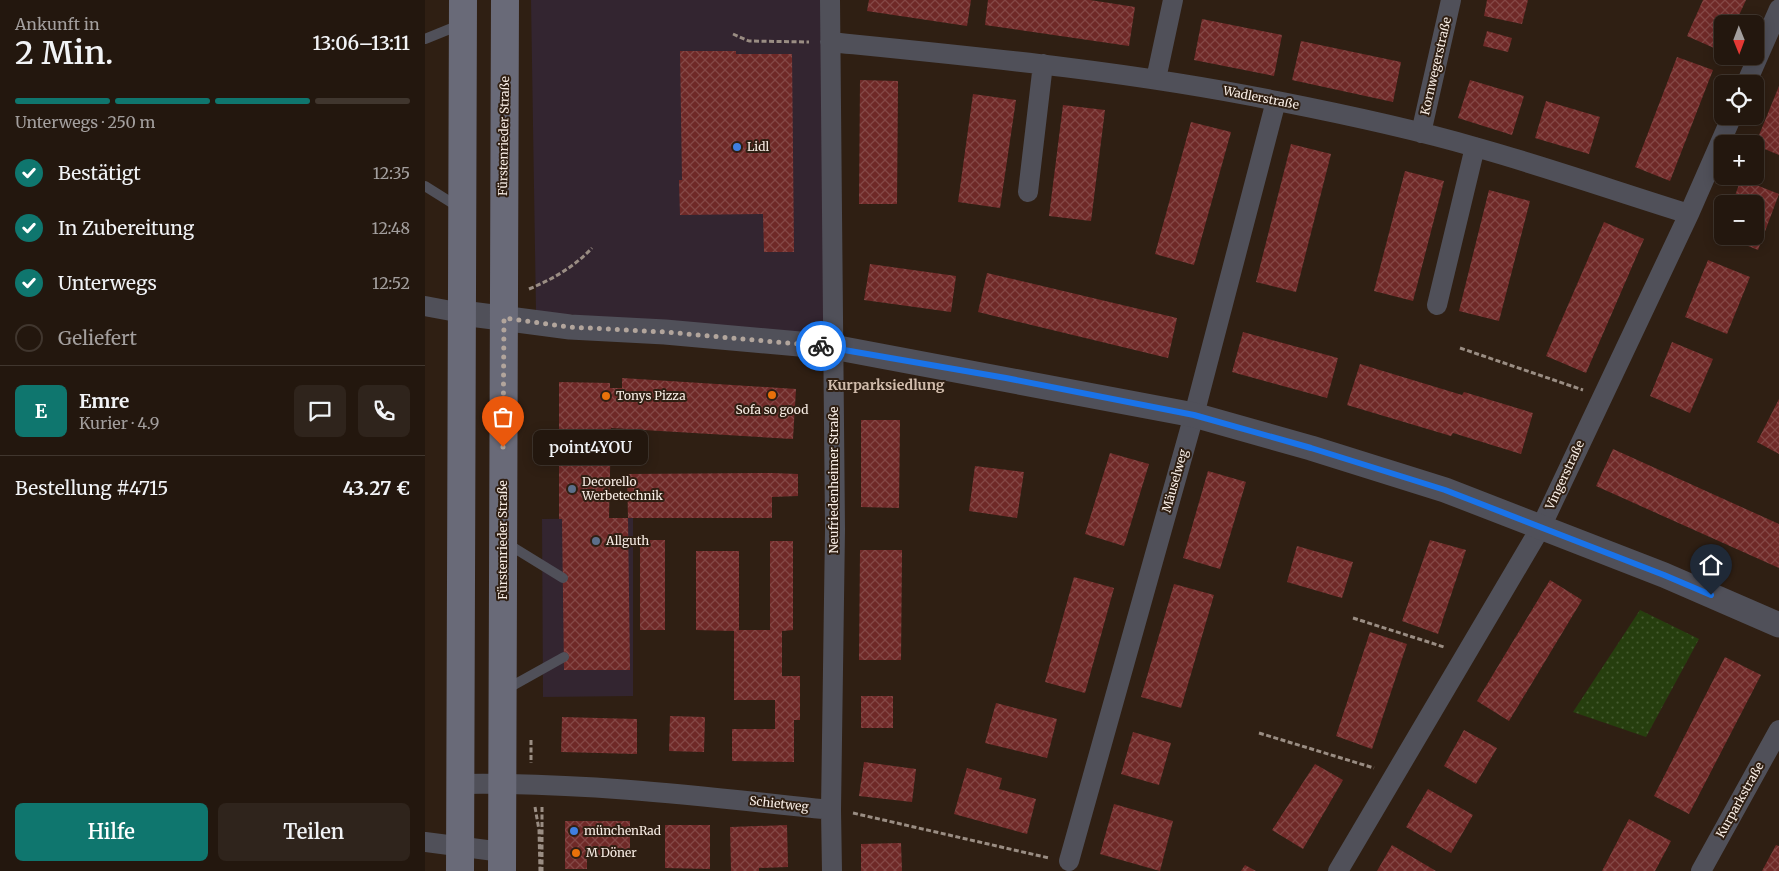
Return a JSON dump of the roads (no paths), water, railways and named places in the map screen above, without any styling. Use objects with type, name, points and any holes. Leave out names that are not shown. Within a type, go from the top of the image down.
[{"type":"main road","name":"Fürstenrieder Straße","points":[[460,859],[461,784],[482,315],[505,0]]},
{"type":"main road","name":"Fürstenrieder Straße","points":[[463,12],[462,210],[482,315],[503,541],[502,862]]},
{"type":"street","name":"Neufriedenheimer Straße","points":[[830,0],[835,529],[831,810],[832,871]]},
{"type":"street","points":[[1157,79],[1173,0]]},
{"type":"street","name":"Kornwegerstraße","points":[[1421,133],[1451,0]]},
{"type":"street","points":[[1751,75],[1779,9]]},
{"type":"street","name":"Wadlerstraße","points":[[830,42],[1043,64],[1157,79],[1277,101],[1475,147],[1689,214]]},
{"type":"street","points":[[1028,192],[1043,64]]},
{"type":"street","name":"Mäuselweg","points":[[1069,861],[1194,415],[1277,101]]},
{"type":"street","name":"Vingerstraße","points":[[1338,871],[1541,526],[1689,214],[1728,125]]},
{"type":"street","points":[[1437,305],[1475,147]]},
{"type":"street","points":[[425,306],[569,327],[665,332],[833,347],[1194,415],[1311,448],[1445,490],[1664,575],[1779,625]]},
{"type":"street","name":"Kurparkstraße","points":[[1701,871],[1779,730]]},
{"type":"street","name":"Schietweg","points":[[461,784],[541,785],[673,793],[831,810]]},
{"type":"street","points":[[425,842],[460,859],[502,862]]},
{"type":"lane","points":[[425,39],[463,12]]},
{"type":"lane","points":[[425,186],[462,210]]},
{"type":"lane","points":[[503,541],[563,578]]},
{"type":"lane","points":[[502,691],[564,657]]},
{"type":"place","name":"Lidl","points":[[737,147]]},
{"type":"place","name":"Sofa so good","points":[[772,395]]},
{"type":"place","name":"Tonys Pizza","points":[[606,396]]},
{"type":"place","name":"point4YOU","points":[[503,447]]},
{"type":"place","name":"Decorello Werbetechnik","points":[[572,489]]},
{"type":"place","name":"Allguth","points":[[596,541]]},
{"type":"place","name":"münchenRad","points":[[574,831]]},
{"type":"place","name":"M Döner","points":[[576,853]]},
{"type":"district","name":"Kurparksiedlung","points":[[886,385]]}]
